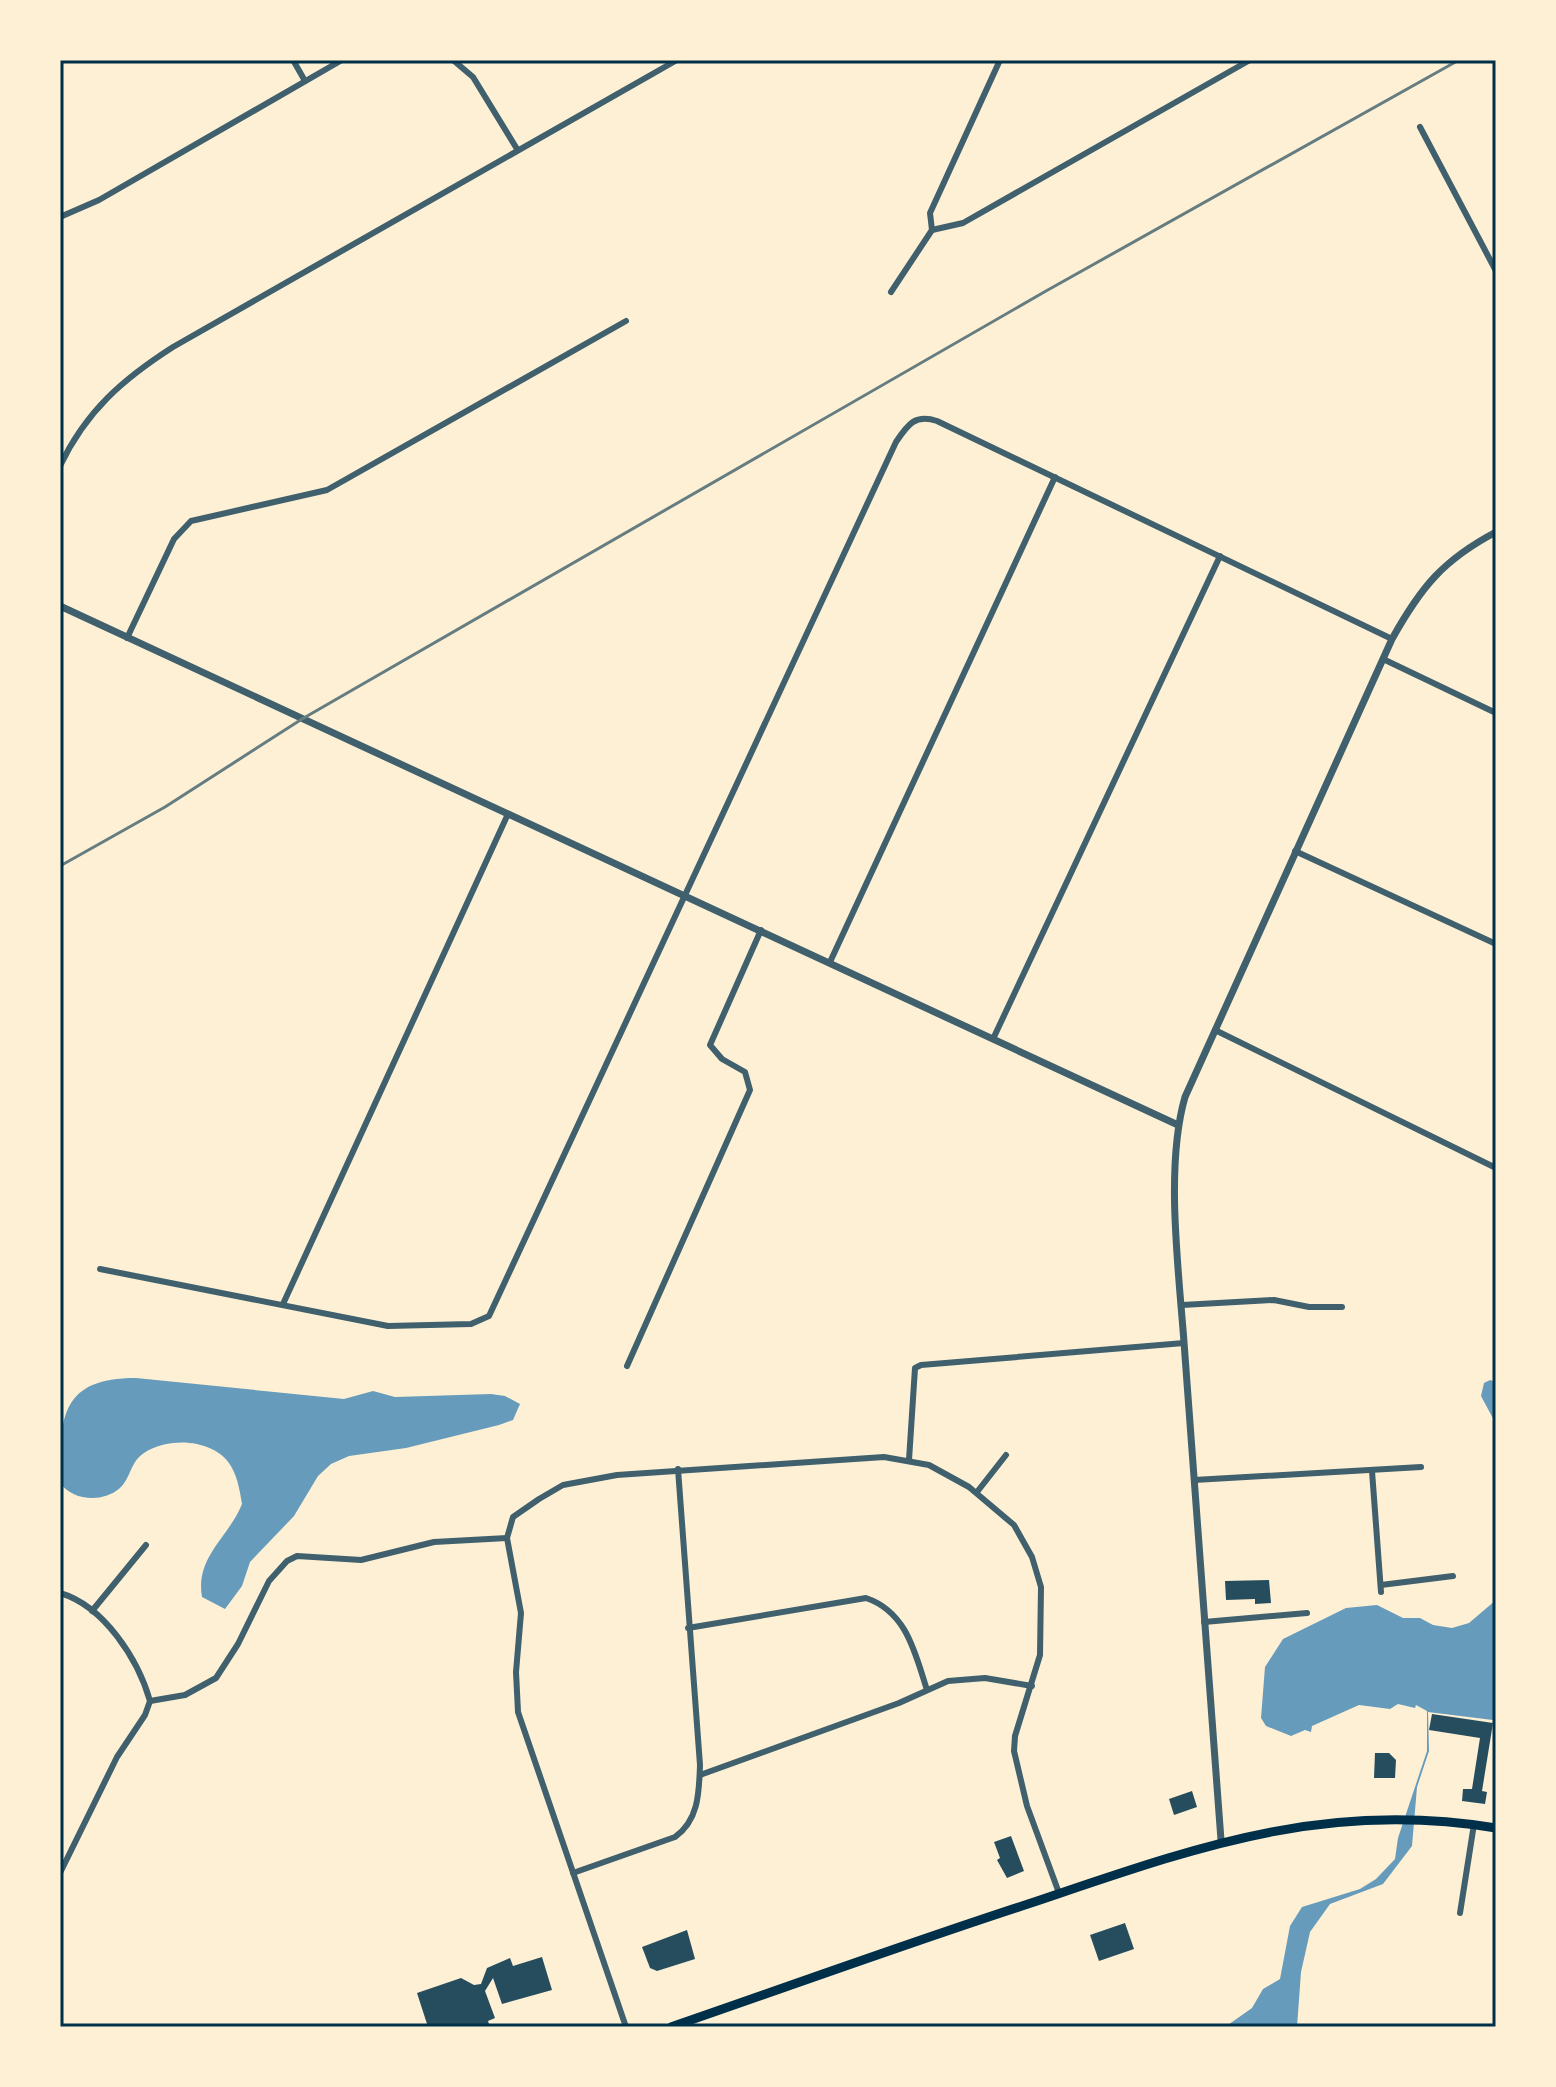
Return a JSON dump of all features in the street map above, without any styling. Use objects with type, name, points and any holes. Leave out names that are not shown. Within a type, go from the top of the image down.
[{"type":"main road","points":[[671,2027],[1221,1840],[1309,1825],[1398,1819],[1496,1828]]},
{"type":"street","points":[[293,60],[305,81]]},
{"type":"street","points":[[60,217],[99,200],[342,60]]},
{"type":"street","points":[[453,60],[473,77],[517,149]]},
{"type":"street","points":[[60,466],[86,419],[127,376],[517,149],[677,60]]},
{"type":"street","points":[[891,292],[932,230],[930,213],[1000,60]]},
{"type":"street","points":[[932,230],[963,223],[1250,60]]},
{"type":"street","points":[[1420,127],[1496,271]]},
{"type":"street","points":[[127,638],[174,539],[191,521],[297,498],[351,479],[461,411],[626,321]]},
{"type":"street","points":[[100,1269],[388,1326],[471,1324],[489,1316],[896,442],[909,422],[918,418],[937,421],[1392,639]]},
{"type":"street","points":[[830,962],[1055,477]]},
{"type":"street","points":[[1221,1840],[1184,1343],[1176,1150],[1178,1125],[1185,1097],[1392,639],[1411,604],[1443,565],[1496,532]]},
{"type":"street","points":[[993,1039],[1220,556]]},
{"type":"street","points":[[60,606],[1178,1125]]},
{"type":"street","points":[[1383,659],[1496,713]]},
{"type":"street","points":[[283,1304],[508,814]]},
{"type":"street","points":[[1295,851],[1496,944]]},
{"type":"street","points":[[627,1366],[750,1090],[745,1072],[722,1059],[710,1045],[761,930]]},
{"type":"street","points":[[1215,1030],[1496,1168]]},
{"type":"street","points":[[1182,1305],[1274,1300],[1309,1307],[1342,1307]]},
{"type":"street","points":[[909,1460],[912,1384],[915,1368],[921,1365],[1184,1343]]},
{"type":"street","points":[[977,1492],[1006,1455]]},
{"type":"street","points":[[626,2027],[518,1712],[516,1672],[521,1613],[507,1538],[513,1517],[563,1485],[617,1475],[678,1469],[884,1457],[909,1460],[944,1472],[977,1492],[1014,1525],[1032,1557],[1041,1587],[1042,1633],[1032,1686],[1021,1716],[1014,1751],[1027,1806],[1059,1893]]},
{"type":"street","points":[[1194,1480],[1421,1467]]},
{"type":"street","points":[[573,1873],[681,1833],[695,1813],[700,1775],[678,1469]]},
{"type":"street","points":[[1372,1471],[1381,1589],[1453,1576]]},
{"type":"street","points":[[150,1701],[185,1695],[216,1678],[238,1644],[269,1581],[287,1561],[297,1556],[361,1560],[434,1542],[507,1538]]},
{"type":"street","points":[[92,1611],[146,1545]]},
{"type":"street","points":[[60,1593],[92,1611],[123,1644],[150,1701],[145,1715],[117,1757],[60,1873]]},
{"type":"street","points":[[688,1628],[866,1598],[885,1605],[896,1615],[927,1690]]},
{"type":"street","points":[[1204,1622],[1307,1613]]},
{"type":"street","points":[[700,1775],[963,1678],[1032,1686]]},
{"type":"street","points":[[1460,1913],[1474,1824]]},
{"type":"water","points":[[136,1378],[344,1399],[373,1391],[395,1397],[491,1394],[505,1396],[520,1404],[513,1420],[499,1425],[406,1448],[349,1456],[331,1464],[318,1476],[294,1516],[250,1562],[242,1586],[225,1609],[202,1597],[201,1583],[208,1559],[242,1504],[237,1481],[225,1458],[192,1443],[166,1444],[139,1457],[120,1488],[105,1496],[80,1496],[60,1483],[61,1440],[69,1406],[78,1394],[92,1385]]},
{"type":"water","points":[[1490,1380],[1496,1382],[1496,1424],[1481,1396],[1484,1383]]},
{"type":"water","points":[[1496,1600],[1496,1717],[1493,1720],[1428,1712],[1429,1751],[1417,1787],[1412,1846],[1383,1884],[1330,1904],[1310,1932],[1301,1972],[1297,2027],[1225,2027],[1252,2008],[1263,1989],[1280,1979],[1290,1926],[1302,1907],[1360,1889],[1376,1879],[1395,1859],[1398,1838],[1427,1751],[1427,1711],[1416,1705],[1415,1708],[1398,1704],[1390,1709],[1359,1705],[1312,1726],[1311,1732],[1305,1730],[1291,1736],[1266,1726],[1261,1718],[1265,1667],[1283,1639],[1346,1608],[1377,1605],[1403,1618],[1420,1618],[1433,1625],[1452,1628],[1469,1623]]},
{"type":"building","points":[[1269,1580],[1271,1603],[1255,1604],[1255,1599],[1226,1600],[1225,1581]]},
{"type":"building","points":[[1432,1714],[1493,1723],[1482,1791],[1487,1792],[1485,1804],[1462,1801],[1463,1789],[1472,1789],[1480,1738],[1429,1730]]},
{"type":"building","points":[[1375,1753],[1389,1753],[1396,1760],[1395,1778],[1374,1778]]},
{"type":"building","points":[[1192,1791],[1197,1807],[1174,1815],[1169,1799]]},
{"type":"building","points":[[1011,1836],[1024,1871],[1007,1878],[997,1860],[1000,1858],[994,1842]]},
{"type":"building","points":[[1125,1923],[1134,1949],[1099,1961],[1090,1935]]},
{"type":"building","points":[[687,1930],[695,1959],[657,1971],[650,1968],[642,1947]]},
{"type":"building","points":[[542,1957],[552,1990],[502,2004],[493,1978],[485,1991],[495,2018],[488,2021],[490,2027],[428,2027],[417,1993],[461,1978],[474,1985],[481,1984],[487,1968],[510,1958],[513,1966]]},
{"type":"railway","points":[[60,866],[165,807],[302,719],[1046,291],[1459,60]]}]
